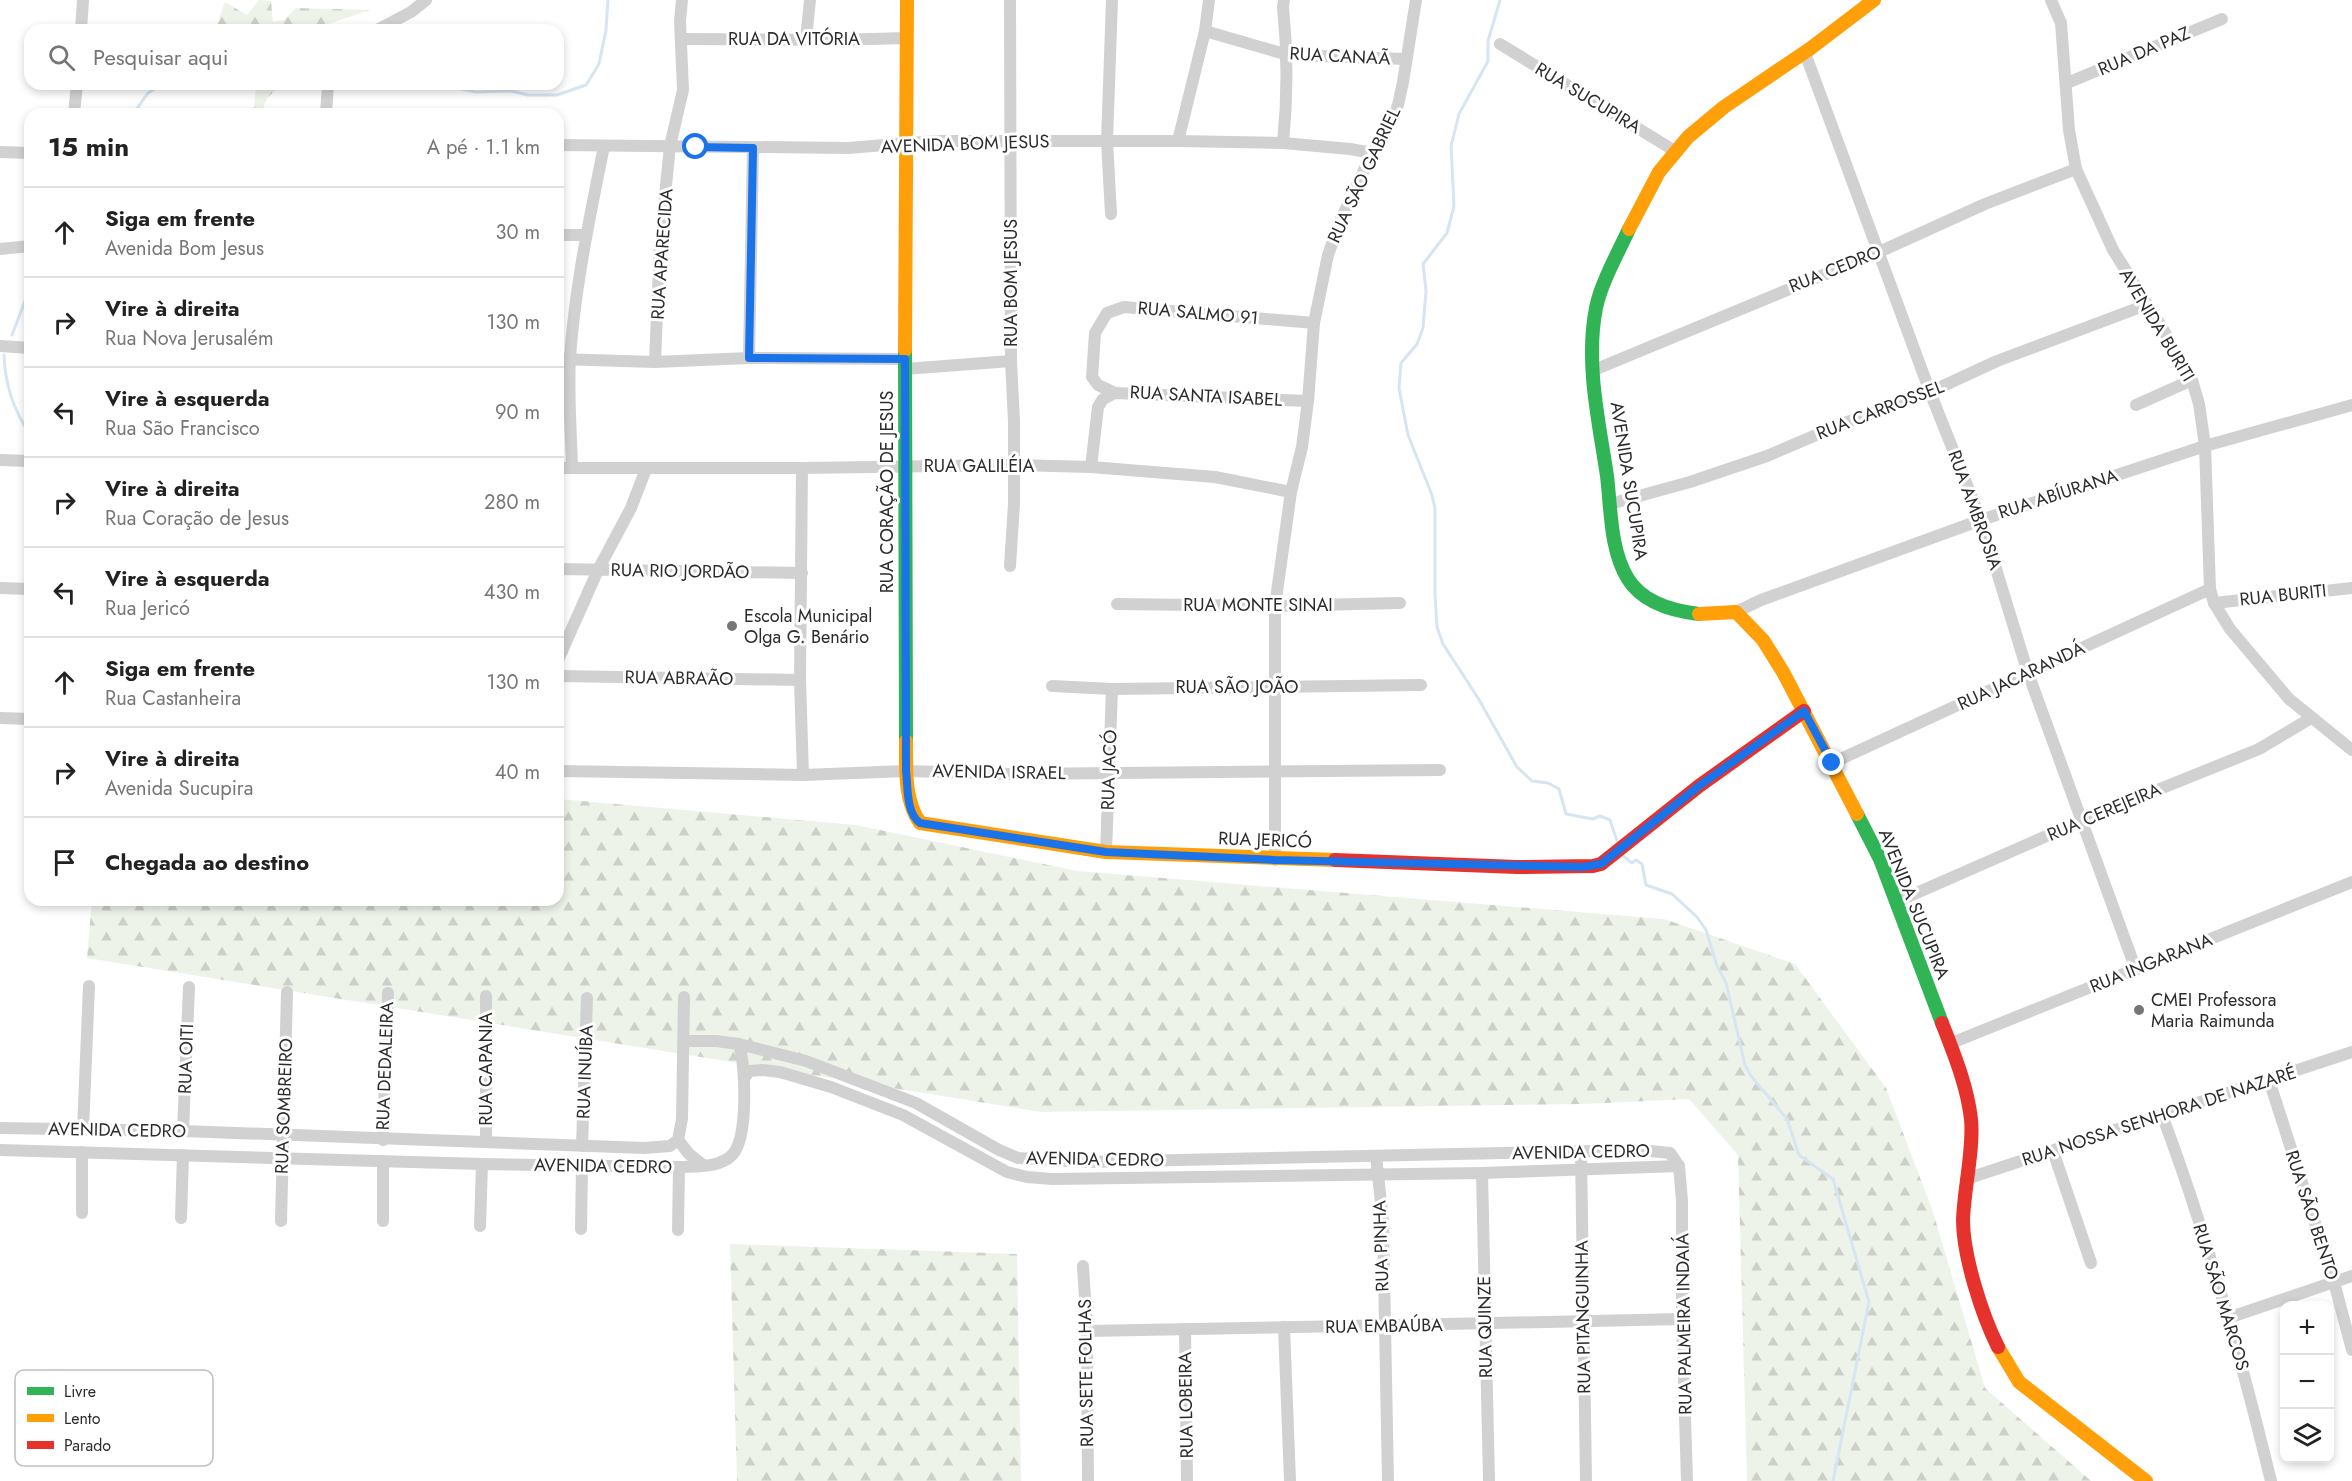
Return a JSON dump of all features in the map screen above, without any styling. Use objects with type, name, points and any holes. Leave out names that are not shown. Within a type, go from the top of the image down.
[{"type":"street","points":[[81,24],[83,0]]},
{"type":"street","points":[[388,24],[411,12],[426,0]]},
{"type":"street","name":"RUA APARECIDA","points":[[655,362],[660,243],[670,146],[682,90],[680,21],[682,0]]},
{"type":"street","points":[[806,39],[810,0]]},
{"type":"street","name":"RUA CORAÇÃO DE JESUS","points":[[907,0],[905,145],[906,771],[910,805]]},
{"type":"street","name":"RUA BOM JESUS","points":[[1010,0],[1011,361],[1014,421],[1010,566]]},
{"type":"street","points":[[1111,214],[1107,141],[1112,0]]},
{"type":"street","points":[[1178,141],[1205,31],[1209,0]]},
{"type":"street","points":[[1283,143],[1288,55],[1284,0]]},
{"type":"street","name":"RUA SÃO GABRIEL","points":[[1275,860],[1275,606],[1291,492],[1302,447],[1314,322],[1328,255],[1341,219],[1372,153],[1391,125],[1403,82],[1416,0]]},
{"type":"street","name":"AVENIDA SUCUPIRA","points":[[1874,0],[1805,53],[1693,132],[1659,173],[1632,223],[1602,290],[1595,316],[1594,370],[1610,504],[1626,576],[1640,593],[1656,603],[1692,613],[1711,615],[1736,612],[1762,640],[1804,711],[1880,859],[1964,1082],[1971,1110],[1963,1222],[1972,1278],[1984,1315],[2002,1355],[2019,1382],[2146,1481]]},
{"type":"street","name":"AVENIDA BURITI","points":[[2051,0],[2061,23],[2069,130],[2076,170],[2113,250],[2192,380],[2201,411],[2205,446],[2210,589],[2214,603],[2230,629],[2289,699],[2352,750]]},
{"type":"street","name":"RUA DA PAZ","points":[[2067,83],[2222,19]]},
{"type":"street","name":"RUA CANAÃ","points":[[1205,31],[1288,55],[1406,59]]},
{"type":"street","name":"RUA DA VITÓRIA","points":[[681,39],[906,38]]},
{"type":"street","name":"RUA SUCUPIRA","points":[[1500,45],[1675,151]]},
{"type":"street","name":"RUA AMBROSIA","points":[[1805,53],[1930,392],[1982,520],[2028,673],[2136,970]]},
{"type":"street","points":[[75,108],[76,90]]},
{"type":"street","points":[[326,108],[328,90]]},
{"type":"street","name":"AVENIDA BOM JESUS","points":[[564,146],[848,148],[935,141],[1178,141],[1283,143],[1350,148],[1372,153]]},
{"type":"street","points":[[572,467],[564,359],[585,235],[604,146]]},
{"type":"street","points":[[749,358],[753,148]]},
{"type":"street","points":[[0,152],[24,153]]},
{"type":"street","name":"RUA CEDRO","points":[[1594,370],[1880,252],[1985,204],[2076,170]]},
{"type":"street","points":[[564,235],[585,235]]},
{"type":"street","points":[[0,249],[24,247]]},
{"type":"street","name":"RUA CARROSSEL","points":[[1610,504],[1690,482],[1767,456],[1842,424],[1930,392],[1997,361],[2146,305]]},
{"type":"street","name":"RUA SALMO 91","points":[[1115,393],[1098,385],[1092,377],[1095,333],[1107,313],[1124,308],[1314,322]]},
{"type":"street","points":[[0,346],[24,348]]},
{"type":"street","points":[[564,359],[655,362],[749,358],[905,364],[1011,361]]},
{"type":"street","points":[[2136,405],[2192,380]]},
{"type":"street","name":"RUA SANTA ISABEL","points":[[1090,467],[1098,406],[1103,399],[1115,393],[1308,401]]},
{"type":"street","name":"RUA ABÍURANA","points":[[1736,612],[1761,600],[1982,520],[2205,446],[2352,405]]},
{"type":"street","points":[[0,460],[24,460]]},
{"type":"street","name":"RUA GALILÉIA","points":[[564,468],[646,469],[1014,465],[1090,467],[1215,477],[1291,492]]},
{"type":"street","points":[[802,468],[800,680],[803,775]]},
{"type":"street","points":[[564,646],[598,570],[631,508],[646,469]]},
{"type":"street","name":"RUA RIO JORDÃO","points":[[564,569],[802,573]]},
{"type":"street","points":[[0,588],[24,588]]},
{"type":"street","name":"RUA BURITI","points":[[2214,603],[2352,588]]},
{"type":"street","name":"RUA JACARANDÁ","points":[[1832,763],[2210,589]]},
{"type":"street","name":"RUA MONTE SINAI","points":[[1117,604],[1275,606],[1400,603]]},
{"type":"street","name":"RUA ABRAÃO","points":[[564,676],[800,680]]},
{"type":"street","name":"RUA SÃO JOÃO","points":[[1052,686],[1112,689],[1421,685]]},
{"type":"street","name":"RUA JACÓ","points":[[1106,852],[1112,689]]},
{"type":"street","name":"RUA JERICÓ","points":[[910,805],[915,819],[920,823],[1106,852],[1275,860],[1556,868],[1593,866],[1601,864],[1699,786],[1804,711]]},
{"type":"street","points":[[0,718],[24,719]]},
{"type":"street","name":"RUA CEREJEIRA","points":[[1896,902],[2082,820],[2259,749],[2311,718]]},
{"type":"street","name":"AVENIDA ISRAEL","points":[[564,771],[803,775],[906,771],[1010,774],[1440,770]]},
{"type":"street","name":"RUA INGARANA","points":[[1948,1044],[2352,882]]},
{"type":"street","points":[[83,1130],[89,986]]},
{"type":"street","name":"RUA OITI","points":[[183,1131],[189,987]]},
{"type":"street","name":"RUA SOMBREIRO","points":[[280,1221],[287,992]]},
{"type":"street","name":"RUA DEDALEIRA","points":[[383,1140],[388,993]]},
{"type":"street","name":"RUA CAPANIA","points":[[486,996],[486,1142]]},
{"type":"street","points":[[684,997],[685,1041]]},
{"type":"street","name":"RUA INUÍBA","points":[[582,1146],[587,998]]},
{"type":"street","name":"AVENIDA CEDRO","points":[[0,1128],[183,1131],[383,1140],[665,1147],[678,1140],[682,1119],[685,1041],[716,1041],[740,1044],[815,1064],[916,1102],[999,1150],[1018,1158],[1087,1162],[1641,1150],[1664,1151],[1674,1156],[1679,1167],[1482,1173],[1052,1179],[1027,1177],[1007,1172],[903,1115],[852,1095],[780,1072],[762,1070],[749,1071],[746,1076],[740,1143],[732,1155],[721,1162],[702,1165],[679,1167],[482,1164],[0,1150]]},
{"type":"street","points":[[740,1044],[746,1076]]},
{"type":"street","name":"RUA NOSSA SENHORA DE NAZARÉ","points":[[1966,1179],[2352,1052]]},
{"type":"street","name":"RUA SÃO BENTO","points":[[2269,1080],[2334,1282],[2352,1350]]},
{"type":"street","points":[[926,1127],[935,1113]]},
{"type":"street","name":"RUA SÃO MARCOS","points":[[2162,1115],[2181,1165],[2228,1318],[2271,1481]]},
{"type":"street","points":[[678,1140],[702,1165]]},
{"type":"street","points":[[2053,1151],[2091,1263]]},
{"type":"street","points":[[82,1152],[82,1213]]},
{"type":"street","name":"RUA PITANGUINHA","points":[[1581,1152],[1586,1481]]},
{"type":"street","points":[[182,1218],[183,1155]]},
{"type":"street","name":"RUA PINHA","points":[[1376,1156],[1383,1221],[1388,1481]]},
{"type":"street","points":[[1142,1160],[1142,1178]]},
{"type":"street","points":[[383,1161],[383,1221]]},
{"type":"street","points":[[480,1226],[482,1164]]},
{"type":"street","points":[[581,1229],[582,1166]]},
{"type":"street","points":[[678,1230],[679,1167]]},
{"type":"street","name":"RUA PALMEIRA INDAIÁ","points":[[1679,1167],[1682,1201],[1682,1319],[1687,1481]]},
{"type":"street","name":"RUA QUINZE","points":[[1482,1173],[1489,1481]]},
{"type":"street","name":"RUA SETE FOLHAS","points":[[1083,1266],[1087,1331],[1088,1481]]},
{"type":"street","points":[[2228,1318],[2352,1276]]},
{"type":"street","name":"RUA EMBAÚBA","points":[[1087,1331],[1384,1324],[1484,1325],[1682,1319]]},
{"type":"street","points":[[1284,1327],[1290,1481]]},
{"type":"street","name":"RUA LOBEIRA","points":[[1185,1329],[1187,1481]]},
{"type":"green space","points":[[259,0],[271,1],[273,22],[284,20],[296,8],[370,10],[329,24],[217,24],[225,2],[247,15]]},
{"type":"green space","points":[[256,90],[276,90],[267,98],[263,108],[254,108]]},
{"type":"green space","points":[[564,800],[856,825],[1077,871],[1664,919],[1795,964],[1886,1088],[1933,1212],[1985,1388],[2091,1481],[1747,1481],[1738,1155],[1689,1099],[1583,1104],[1041,1112],[87,958],[91,906],[564,906]]},
{"type":"green space","points":[[730,1244],[1017,1254],[1021,1481],[737,1481]]},
{"type":"waterway","points":[[466,90],[557,95],[586,85],[599,64],[606,30],[608,0]]},
{"type":"waterway","points":[[1500,0],[1488,41],[1488,61],[1459,114],[1451,146],[1454,206],[1447,233],[1423,264],[1426,291],[1423,328],[1417,344],[1401,363],[1399,388],[1408,435],[1432,495],[1435,509],[1435,594],[1437,627],[1443,644],[1478,698],[1517,767],[1532,781],[1548,783],[1559,789],[1566,814],[1593,819],[1600,816],[1610,820],[1618,844]]},
{"type":"waterway","points":[[137,108],[153,90]]},
{"type":"waterway","points":[[12,335],[24,304]]},
{"type":"waterway","points":[[4,355],[11,396],[24,424]]},
{"type":"waterway","points":[[1622,855],[1632,863],[1636,860],[1642,864],[1646,885],[1672,894],[1697,917],[1706,930],[1717,966],[1726,983],[1745,1065],[1751,1076],[1787,1119],[1799,1155],[1833,1179],[1869,1302],[1833,1481]]},
{"type":"traffic: fast","points":[[1629,229],[1598,298],[1593,329],[1594,392],[1614,542],[1622,568],[1634,587],[1642,594],[1669,608],[1699,614]]},
{"type":"traffic: fast","points":[[905,350],[906,741]]},
{"type":"traffic: fast","points":[[1857,814],[1880,859],[1942,1023]]},
{"type":"traffic: slow","points":[[905,350],[907,0]]},
{"type":"traffic: slow","points":[[1629,229],[1659,172],[1688,137],[1724,107],[1811,48],[1874,0]]},
{"type":"traffic: slow","points":[[1699,614],[1736,612],[1763,640],[1783,672],[1857,814]]},
{"type":"traffic: slow","points":[[906,741],[906,773],[909,794],[920,823],[1106,852],[1335,860]]},
{"type":"traffic: slow","points":[[1998,1347],[2019,1382],[2146,1481]]},
{"type":"traffic: jam","points":[[1335,860],[1517,867],[1601,864],[1699,786],[1804,711]]},
{"type":"traffic: jam","points":[[1942,1023],[1963,1082],[1971,1119],[1971,1143],[1963,1220],[1966,1251],[1980,1302],[1998,1347]]},
{"type":"place","name":"Escola Municipal Olga G. Benário","points":[[732,626]]},
{"type":"place","name":"CMEI Professora Maria Raimunda","points":[[2139,1010]]},
{"type":"route","points":[[696,147],[753,148],[749,358],[905,359],[906,771],[912,813],[920,823],[1106,852],[1275,860],[1583,867],[1601,864],[1699,786],[1804,711],[1832,763]]}]
